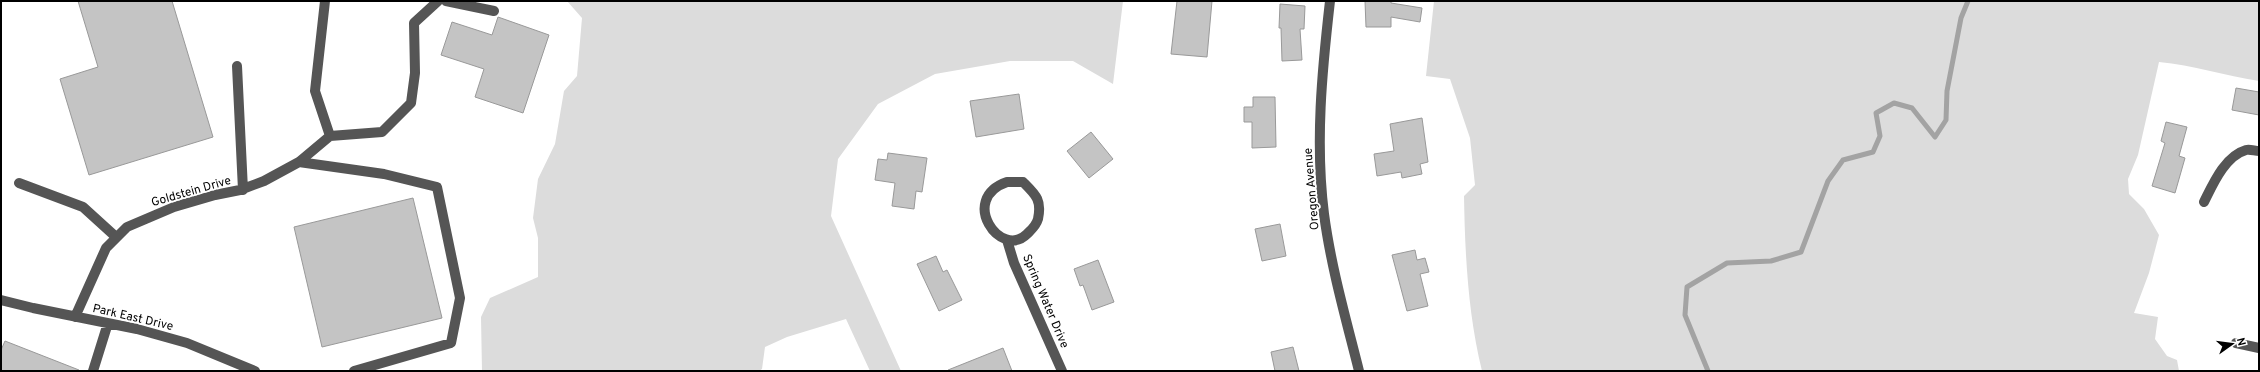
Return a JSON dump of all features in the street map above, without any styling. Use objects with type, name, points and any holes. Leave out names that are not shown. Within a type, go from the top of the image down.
[{"type":"street","points":[[325,1],[315,91],[330,136],[382,132],[411,103],[415,73],[414,23],[438,1]]},
{"type":"street","points":[[446,1],[494,11]]},
{"type":"street","name":"Oregon Avenue","points":[[1330,1],[1321,79],[1320,151],[1324,213],[1338,286],[1359,371]]},
{"type":"street","points":[[237,66],[242,190]]},
{"type":"street","name":"Goldstein Drive","points":[[75,317],[106,248],[127,227],[157,213],[215,195],[242,190],[264,181],[299,162],[330,136]]},
{"type":"street","points":[[2204,202],[2218,176],[2233,158],[2247,150],[2259,152]]},
{"type":"street","points":[[299,162],[384,174],[437,187],[460,298],[451,344],[354,371]]},
{"type":"street","name":"Spring Water Drive","points":[[1007,240],[1022,238],[1037,222],[1040,208],[1037,196],[1023,182],[1008,182],[1000,185],[988,195],[984,208],[986,221],[995,233],[1007,240],[1014,263],[1062,371]]},
{"type":"street","points":[[19,183],[83,207],[116,237]]},
{"type":"street","name":"Park East Drive","points":[[1,300],[136,329],[187,343],[255,371]]},
{"type":"street","points":[[93,371],[108,323]]},
{"type":"street","points":[[2236,343],[2259,348]]},
{"type":"shaded area","points":[[567,1],[1123,1],[1113,84],[1073,61],[1010,61],[935,74],[878,104],[838,159],[831,216],[901,371],[870,371],[846,319],[787,337],[765,347],[762,369],[759,371],[482,371],[481,317],[490,298],[538,277],[538,238],[533,218],[538,179],[555,144],[564,91],[577,76],[582,18]]},
{"type":"shaded area","points":[[1434,1],[2259,1],[2259,81],[2159,62],[2138,155],[2128,179],[2129,194],[2144,209],[2159,235],[2149,273],[2134,313],[2158,317],[2155,339],[2167,356],[2177,360],[2179,371],[1482,371],[1470,306],[1465,240],[1464,196],[1475,185],[1470,138],[1450,79],[1426,76]]},
{"type":"building","points":[[78,1],[172,1],[213,137],[89,175],[60,79],[98,67]]},
{"type":"building","points":[[1177,1],[1212,1],[1207,57],[1171,54]]},
{"type":"building","points":[[1365,1],[1391,1],[1391,3],[1422,8],[1420,22],[1391,17],[1391,27],[1366,27]]},
{"type":"building","points":[[1280,4],[1305,6],[1304,29],[1300,29],[1302,60],[1282,61],[1281,28],[1279,28]]},
{"type":"building","points":[[498,17],[549,35],[523,113],[475,97],[484,69],[441,55],[452,22],[492,35]]},
{"type":"building","points":[[2236,88],[2259,92],[2259,115],[2232,110]]},
{"type":"building","points":[[1019,94],[1024,129],[976,137],[970,101]]},
{"type":"building","points":[[1253,97],[1275,97],[1276,147],[1252,148],[1252,122],[1244,122],[1244,107],[1253,107]]},
{"type":"building","points":[[1422,118],[1428,162],[1420,164],[1422,174],[1402,178],[1401,172],[1377,176],[1374,154],[1394,151],[1390,124]]},
{"type":"building","points":[[2166,122],[2187,127],[2179,156],[2185,158],[2175,193],[2152,186],[2165,143],[2161,141]]},
{"type":"building","points":[[1091,132],[1113,159],[1089,178],[1067,151]]},
{"type":"building","points":[[888,153],[927,158],[922,192],[916,191],[914,209],[892,206],[895,183],[875,180],[878,159],[887,160]]},
{"type":"building","points":[[413,198],[442,318],[322,347],[294,227]]},
{"type":"building","points":[[1280,224],[1286,256],[1262,261],[1255,229]]},
{"type":"building","points":[[1415,250],[1417,260],[1425,258],[1429,272],[1420,274],[1428,306],[1407,311],[1392,255]]},
{"type":"building","points":[[936,256],[943,272],[947,270],[962,300],[939,311],[917,264]]},
{"type":"building","points":[[1098,260],[1114,302],[1092,310],[1083,285],[1080,286],[1074,269]]},
{"type":"building","points":[[5,341],[79,371],[1,371],[1,350]]},
{"type":"building","points":[[1293,347],[1299,371],[1275,371],[1271,352]]},
{"type":"building","points":[[1003,348],[1012,371],[948,371],[948,370]]},
{"type":"waterway","points":[[1708,371],[1685,315],[1687,287],[1727,263],[1771,261],[1801,252],[1828,181],[1843,160],[1873,152],[1880,136],[1876,113],[1894,103],[1912,108],[1935,137],[1946,120],[1947,91],[1961,18],[1968,1]]}]
